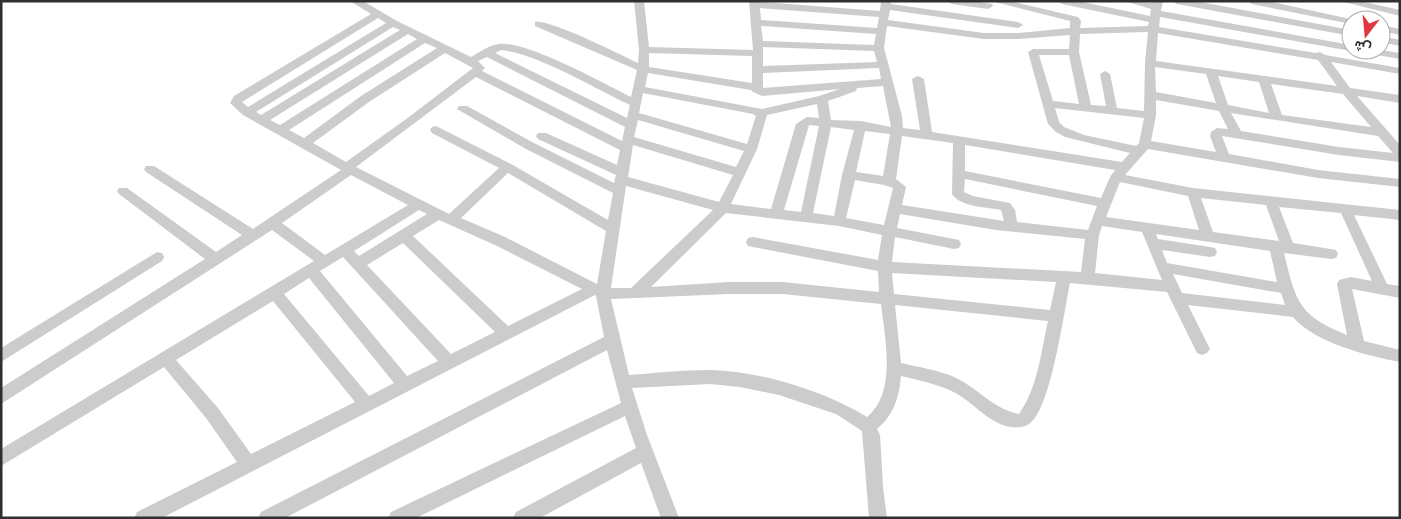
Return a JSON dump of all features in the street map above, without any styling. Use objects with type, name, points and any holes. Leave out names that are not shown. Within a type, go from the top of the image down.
[{"type":"street","points":[[355,1],[393,23],[445,48],[551,126],[622,182]]},
{"type":"street","points":[[638,1],[644,50],[643,69],[626,144],[622,182],[598,291],[628,407],[667,517]]},
{"type":"street","points":[[952,1],[991,3],[1074,19],[1076,21],[1074,52],[1086,108]]},
{"type":"street","points":[[1062,1],[1156,14],[1341,46]]},
{"type":"street","points":[[1130,1],[1156,14],[1321,58],[1400,71]]},
{"type":"street","points":[[1176,1],[1341,31]]},
{"type":"street","points":[[1252,1],[1323,10],[1341,17]]},
{"type":"street","points":[[1345,1],[1400,13]]},
{"type":"street","points":[[756,87],[758,49],[754,3],[884,15],[985,19],[1018,25]]},
{"type":"street","points":[[984,36],[985,19],[991,3]]},
{"type":"street","points":[[1019,36],[1018,25],[1022,8]]},
{"type":"street","points":[[378,14],[238,99],[236,103],[247,112],[279,131],[349,168],[438,214],[500,241],[598,291],[628,294],[635,292],[737,288],[783,288],[1056,316]]},
{"type":"street","points":[[755,23],[884,15],[984,36],[1019,36],[1075,31],[1156,14]]},
{"type":"street","points":[[1087,278],[1092,235],[1105,203],[1116,177],[1142,147],[1150,115],[1150,64],[1156,14]]},
{"type":"street","points":[[884,15],[879,48],[898,130],[891,159],[889,182]]},
{"type":"street","points":[[247,112],[393,23]]},
{"type":"street","points":[[539,24],[643,69],[756,87],[757,90],[762,92],[888,82]]},
{"type":"street","points":[[1307,25],[1321,58],[1346,92],[1400,153]]},
{"type":"street","points":[[261,120],[408,30]]},
{"type":"street","points":[[279,131],[425,38]]},
{"type":"street","points":[[1,397],[272,223],[349,168],[473,67],[487,53],[500,47],[512,48],[552,63],[633,114]]},
{"type":"street","points":[[304,144],[365,100],[445,48]]},
{"type":"street","points":[[644,50],[879,48]]},
{"type":"street","points":[[1074,52],[1033,52],[1050,116],[1057,129],[1076,136],[1142,147],[1224,158],[1318,174],[1400,183]]},
{"type":"street","points":[[487,53],[633,114],[751,149]]},
{"type":"street","points":[[1150,64],[1400,98]]},
{"type":"street","points":[[757,70],[883,65]]},
{"type":"street","points":[[1211,73],[1223,108],[1236,134]]},
{"type":"street","points":[[1105,74],[1112,110]]},
{"type":"street","points":[[918,79],[926,134]]},
{"type":"street","points":[[1264,81],[1277,118]]},
{"type":"street","points":[[638,89],[761,113],[822,99],[870,82]]},
{"type":"street","points":[[1150,96],[1384,135],[1400,141]]},
{"type":"street","points":[[806,217],[826,123],[822,99]]},
{"type":"street","points":[[1048,104],[1150,115]]},
{"type":"street","points":[[463,109],[530,146],[622,182],[723,208],[839,221],[954,244]]},
{"type":"street","points":[[635,292],[723,208],[751,149],[761,113]]},
{"type":"street","points":[[776,214],[802,124],[807,121],[861,125],[926,134],[1125,167]]},
{"type":"street","points":[[839,221],[848,175],[861,125]]},
{"type":"street","points":[[551,126],[741,173]]},
{"type":"street","points":[[530,146],[551,126]]},
{"type":"street","points":[[436,130],[507,167],[612,228]]},
{"type":"street","points":[[1224,158],[1216,134],[1220,132],[1338,151],[1400,158]]},
{"type":"street","points":[[1072,158],[1076,136]]},
{"type":"street","points":[[959,139],[958,194],[961,197],[1005,206],[1008,210],[1012,227]]},
{"type":"street","points":[[452,219],[507,167]]},
{"type":"street","points":[[150,169],[252,235]]},
{"type":"street","points":[[959,174],[1105,203]]},
{"type":"street","points":[[848,175],[889,182],[900,187],[889,231],[885,267],[893,383],[889,404],[881,416],[868,426]]},
{"type":"street","points":[[1116,177],[1193,193],[1400,215]]},
{"type":"street","points":[[124,191],[215,259]]},
{"type":"street","points":[[1193,193],[1207,235]]},
{"type":"street","points":[[1271,202],[1282,247],[1287,288],[1297,312]]},
{"type":"street","points":[[1,458],[420,204]]},
{"type":"street","points":[[894,208],[1012,227],[1092,235]]},
{"type":"street","points":[[1346,210],[1382,288]]},
{"type":"street","points":[[358,264],[438,214]]},
{"type":"street","points":[[1098,220],[1331,254]]},
{"type":"street","points":[[272,223],[325,262]]},
{"type":"street","points":[[1146,227],[1162,267],[1202,349]]},
{"type":"street","points":[[403,235],[506,333]]},
{"type":"street","points":[[753,242],[885,267],[1087,278],[1297,312],[1318,328],[1357,345],[1400,356]]},
{"type":"street","points":[[1153,243],[1210,252]]},
{"type":"street","points":[[345,250],[449,362]]},
{"type":"street","points":[[1,356],[158,257]]},
{"type":"street","points":[[1162,267],[1287,288]]},
{"type":"street","points":[[311,270],[404,384]]},
{"type":"street","points":[[893,367],[950,382],[1001,417],[1018,421],[1024,418],[1034,406],[1045,371],[1064,277]]},
{"type":"street","points":[[1357,345],[1344,284],[1351,283],[1400,292]]},
{"type":"street","points":[[143,518],[506,333],[598,291]]},
{"type":"street","points":[[274,292],[366,404]]},
{"type":"street","points":[[267,518],[610,340]]},
{"type":"street","points":[[165,358],[212,413],[249,465]]},
{"type":"street","points":[[622,382],[710,377],[740,380],[779,388],[841,409],[868,426],[873,442],[874,487],[878,518]]},
{"type":"street","points":[[397,518],[628,407]]},
{"type":"street","points":[[522,518],[644,452]]}]
